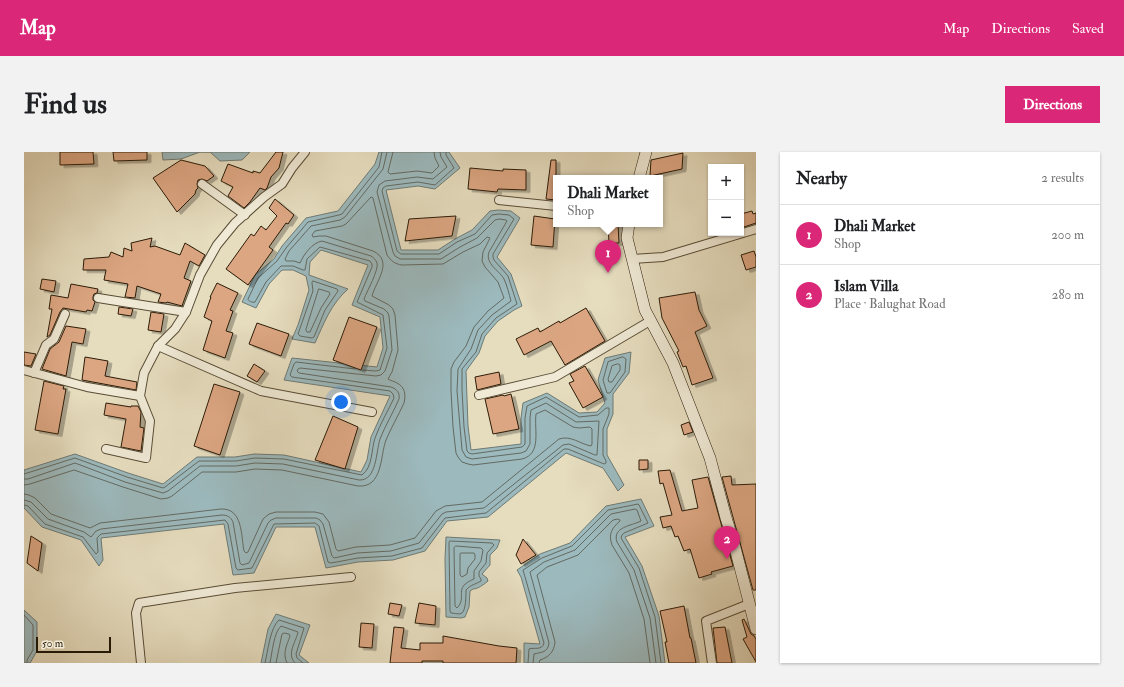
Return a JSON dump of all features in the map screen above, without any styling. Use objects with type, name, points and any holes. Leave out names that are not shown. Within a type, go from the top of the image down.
[{"type":"street","points":[[106,449],[146,458],[150,421],[140,396],[144,373],[158,346],[175,329],[186,312],[200,275],[217,245],[235,223],[264,197],[282,184],[292,168],[305,152]]},
{"type":"street","points":[[640,175],[646,152]]},
{"type":"street","points":[[202,184],[245,215]]},
{"type":"street","points":[[499,200],[553,206]]},
{"type":"street","points":[[629,227],[627,238],[645,310],[673,363],[710,458],[756,629]]},
{"type":"street","points":[[632,259],[664,256],[756,229]]},
{"type":"street","points":[[98,298],[186,312]]},
{"type":"street","points":[[34,373],[46,345],[54,339],[65,314]]},
{"type":"street","points":[[478,395],[555,377],[650,321]]},
{"type":"street","points":[[158,346],[261,392],[372,412]]},
{"type":"street","points":[[24,370],[87,387],[140,396]]},
{"type":"street","points":[[141,663],[136,612],[139,603],[234,588],[351,577]]},
{"type":"street","points":[[712,663],[706,621],[749,604]]},
{"type":"water","points":[[162,152],[200,152],[181,159],[163,160]]},
{"type":"water","points":[[210,152],[250,152],[242,160],[220,161]]},
{"type":"water","points":[[379,152],[449,152],[460,168],[435,189],[418,186],[386,190],[401,250],[438,250],[472,230],[490,211],[511,211],[520,218],[497,257],[511,274],[522,306],[498,321],[485,336],[479,353],[466,371],[468,426],[471,450],[521,444],[521,418],[523,403],[547,393],[579,413],[597,412],[605,403],[598,380],[605,358],[631,352],[629,373],[613,394],[613,414],[607,429],[607,455],[624,485],[618,491],[603,468],[566,453],[488,517],[447,521],[425,551],[393,560],[358,562],[326,568],[315,527],[276,527],[254,573],[233,575],[224,524],[101,538],[103,560],[99,566],[81,540],[42,527],[24,508],[24,470],[75,454],[163,484],[197,457],[235,457],[254,454],[284,455],[361,472],[367,460],[371,437],[390,396],[284,380],[292,358],[377,367],[383,348],[380,317],[352,305],[368,265],[321,250],[310,262],[309,275],[348,289],[332,307],[315,343],[292,339],[309,290],[306,276],[293,270],[282,270],[269,284],[256,308],[242,302],[255,275],[274,259],[282,246],[306,218],[338,211],[375,164]]},
{"type":"water","points":[[641,499],[654,526],[625,537],[642,566],[659,616],[665,663],[524,663],[524,643],[540,644],[521,577],[517,570],[540,554],[570,543],[606,506]]},
{"type":"water","points":[[446,537],[500,540],[497,548],[490,555],[490,565],[482,574],[488,581],[470,591],[469,607],[465,617],[461,618],[446,617]]},
{"type":"water","points":[[24,610],[37,622],[37,651],[30,663],[24,663]]},
{"type":"water","points":[[276,614],[310,625],[299,655],[309,663],[261,663],[268,629]]},
{"type":"building","points":[[60,152],[93,152],[94,164],[60,165]]},
{"type":"building","points":[[113,152],[147,152],[147,160],[114,161]]},
{"type":"building","points":[[276,152],[283,152],[279,168],[271,177],[265,190],[260,188],[244,208],[228,196],[233,187],[221,181],[228,164],[253,173],[253,171],[260,173]]},
{"type":"building","points":[[683,153],[682,169],[650,175],[651,160]]},
{"type":"building","points":[[181,160],[205,166],[214,176],[207,181],[202,179],[198,180],[198,188],[195,194],[177,212],[153,178]]},
{"type":"building","points":[[551,160],[556,160],[556,175],[553,175],[553,200],[546,199]]},
{"type":"building","points":[[470,168],[503,171],[503,169],[526,170],[526,190],[498,189],[497,192],[468,189]]},
{"type":"building","points":[[275,199],[294,215],[288,224],[286,223],[269,247],[273,250],[248,285],[226,269],[251,234],[254,236],[261,226],[266,230],[277,216],[269,208]]},
{"type":"building","points":[[752,211],[753,214],[756,213],[756,223],[744,227],[744,213]]},
{"type":"building","points":[[456,216],[452,236],[405,241],[409,219]]},
{"type":"building","points":[[534,216],[553,219],[553,227],[554,227],[553,247],[531,245]]},
{"type":"building","points":[[608,227],[618,227],[619,243],[609,243]]},
{"type":"building","points":[[152,238],[150,247],[155,246],[180,255],[185,243],[205,255],[199,266],[190,261],[184,278],[191,281],[182,306],[167,302],[158,302],[161,294],[137,286],[135,298],[125,297],[128,284],[104,280],[106,270],[83,270],[84,259],[109,257],[111,252],[123,257],[124,248],[132,251],[131,243]]},
{"type":"building","points":[[754,251],[756,257],[756,267],[746,270],[741,255]]},
{"type":"building","points":[[42,279],[56,281],[54,292],[40,289]]},
{"type":"building","points":[[217,283],[238,293],[230,310],[233,311],[226,331],[233,333],[225,358],[203,350],[212,321],[204,317],[210,297]]},
{"type":"building","points":[[71,284],[98,289],[97,293],[94,294],[93,297],[95,302],[92,311],[87,310],[86,312],[63,308],[50,335],[47,337],[52,309],[49,309],[51,295],[68,298]]},
{"type":"building","points":[[695,292],[699,310],[707,326],[695,332],[713,378],[692,385],[686,366],[683,367],[677,352],[679,351],[662,318],[659,298]]},
{"type":"building","points":[[119,307],[133,309],[131,316],[118,314]]},
{"type":"building","points":[[586,308],[605,341],[565,365],[551,341],[524,355],[516,339],[538,328],[540,332],[559,321],[560,323]]},
{"type":"building","points":[[151,312],[164,314],[161,332],[148,330]]},
{"type":"building","points":[[349,317],[377,327],[361,370],[333,360]]},
{"type":"building","points":[[257,323],[289,334],[281,356],[249,344]]},
{"type":"building","points":[[66,326],[86,329],[83,344],[72,342],[66,376],[42,369],[50,349],[59,342]]},
{"type":"building","points":[[24,352],[36,354],[31,366],[24,365]]},
{"type":"building","points":[[85,357],[108,361],[105,376],[137,382],[136,390],[82,380]]},
{"type":"building","points":[[254,364],[265,371],[257,382],[247,376]]},
{"type":"building","points":[[585,366],[603,397],[583,408],[569,383],[574,381],[570,374]]},
{"type":"building","points":[[499,372],[501,384],[477,390],[475,377]]},
{"type":"building","points":[[44,381],[64,386],[63,389],[66,389],[58,434],[35,430]]},
{"type":"building","points":[[214,384],[240,392],[220,455],[194,446]]},
{"type":"building","points":[[511,394],[519,429],[493,434],[485,399]]},
{"type":"building","points":[[106,403],[131,407],[138,406],[141,412],[140,427],[144,428],[141,451],[121,447],[126,419],[104,415]]},
{"type":"building","points":[[333,416],[358,427],[345,469],[315,460]]},
{"type":"building","points":[[689,422],[693,432],[684,435],[681,425]]},
{"type":"building","points":[[639,460],[648,460],[648,469],[639,470]]},
{"type":"building","points":[[670,470],[682,511],[698,508],[692,480],[708,477],[733,566],[711,572],[712,574],[699,578],[690,549],[684,551],[678,536],[675,537],[671,526],[663,528],[660,517],[672,515],[663,483],[660,484],[658,471]]},
{"type":"building","points":[[731,476],[732,485],[756,484],[756,590],[753,590],[722,477]]},
{"type":"building","points":[[31,536],[42,543],[38,571],[27,563]]},
{"type":"building","points":[[523,539],[536,555],[521,564],[516,555]]},
{"type":"building","points":[[390,603],[402,605],[399,616],[388,614]]},
{"type":"building","points":[[419,603],[436,606],[435,625],[415,623]]},
{"type":"building","points":[[684,606],[696,663],[669,663],[665,642],[667,642],[660,611]]},
{"type":"building","points":[[744,619],[751,634],[756,639],[756,662],[743,639],[747,637],[742,620]]},
{"type":"building","points":[[361,623],[374,624],[372,648],[359,647]]},
{"type":"building","points":[[394,627],[404,628],[401,648],[420,650],[420,643],[443,643],[443,636],[517,648],[516,663],[443,663],[443,661],[422,661],[422,663],[390,663]]},
{"type":"building","points":[[725,627],[732,663],[717,663],[713,628]]},
{"type":"place","name":"Dhali Market","points":[[608,273]]},
{"type":"place","name":"Islam Villa","points":[[727,559]]}]
